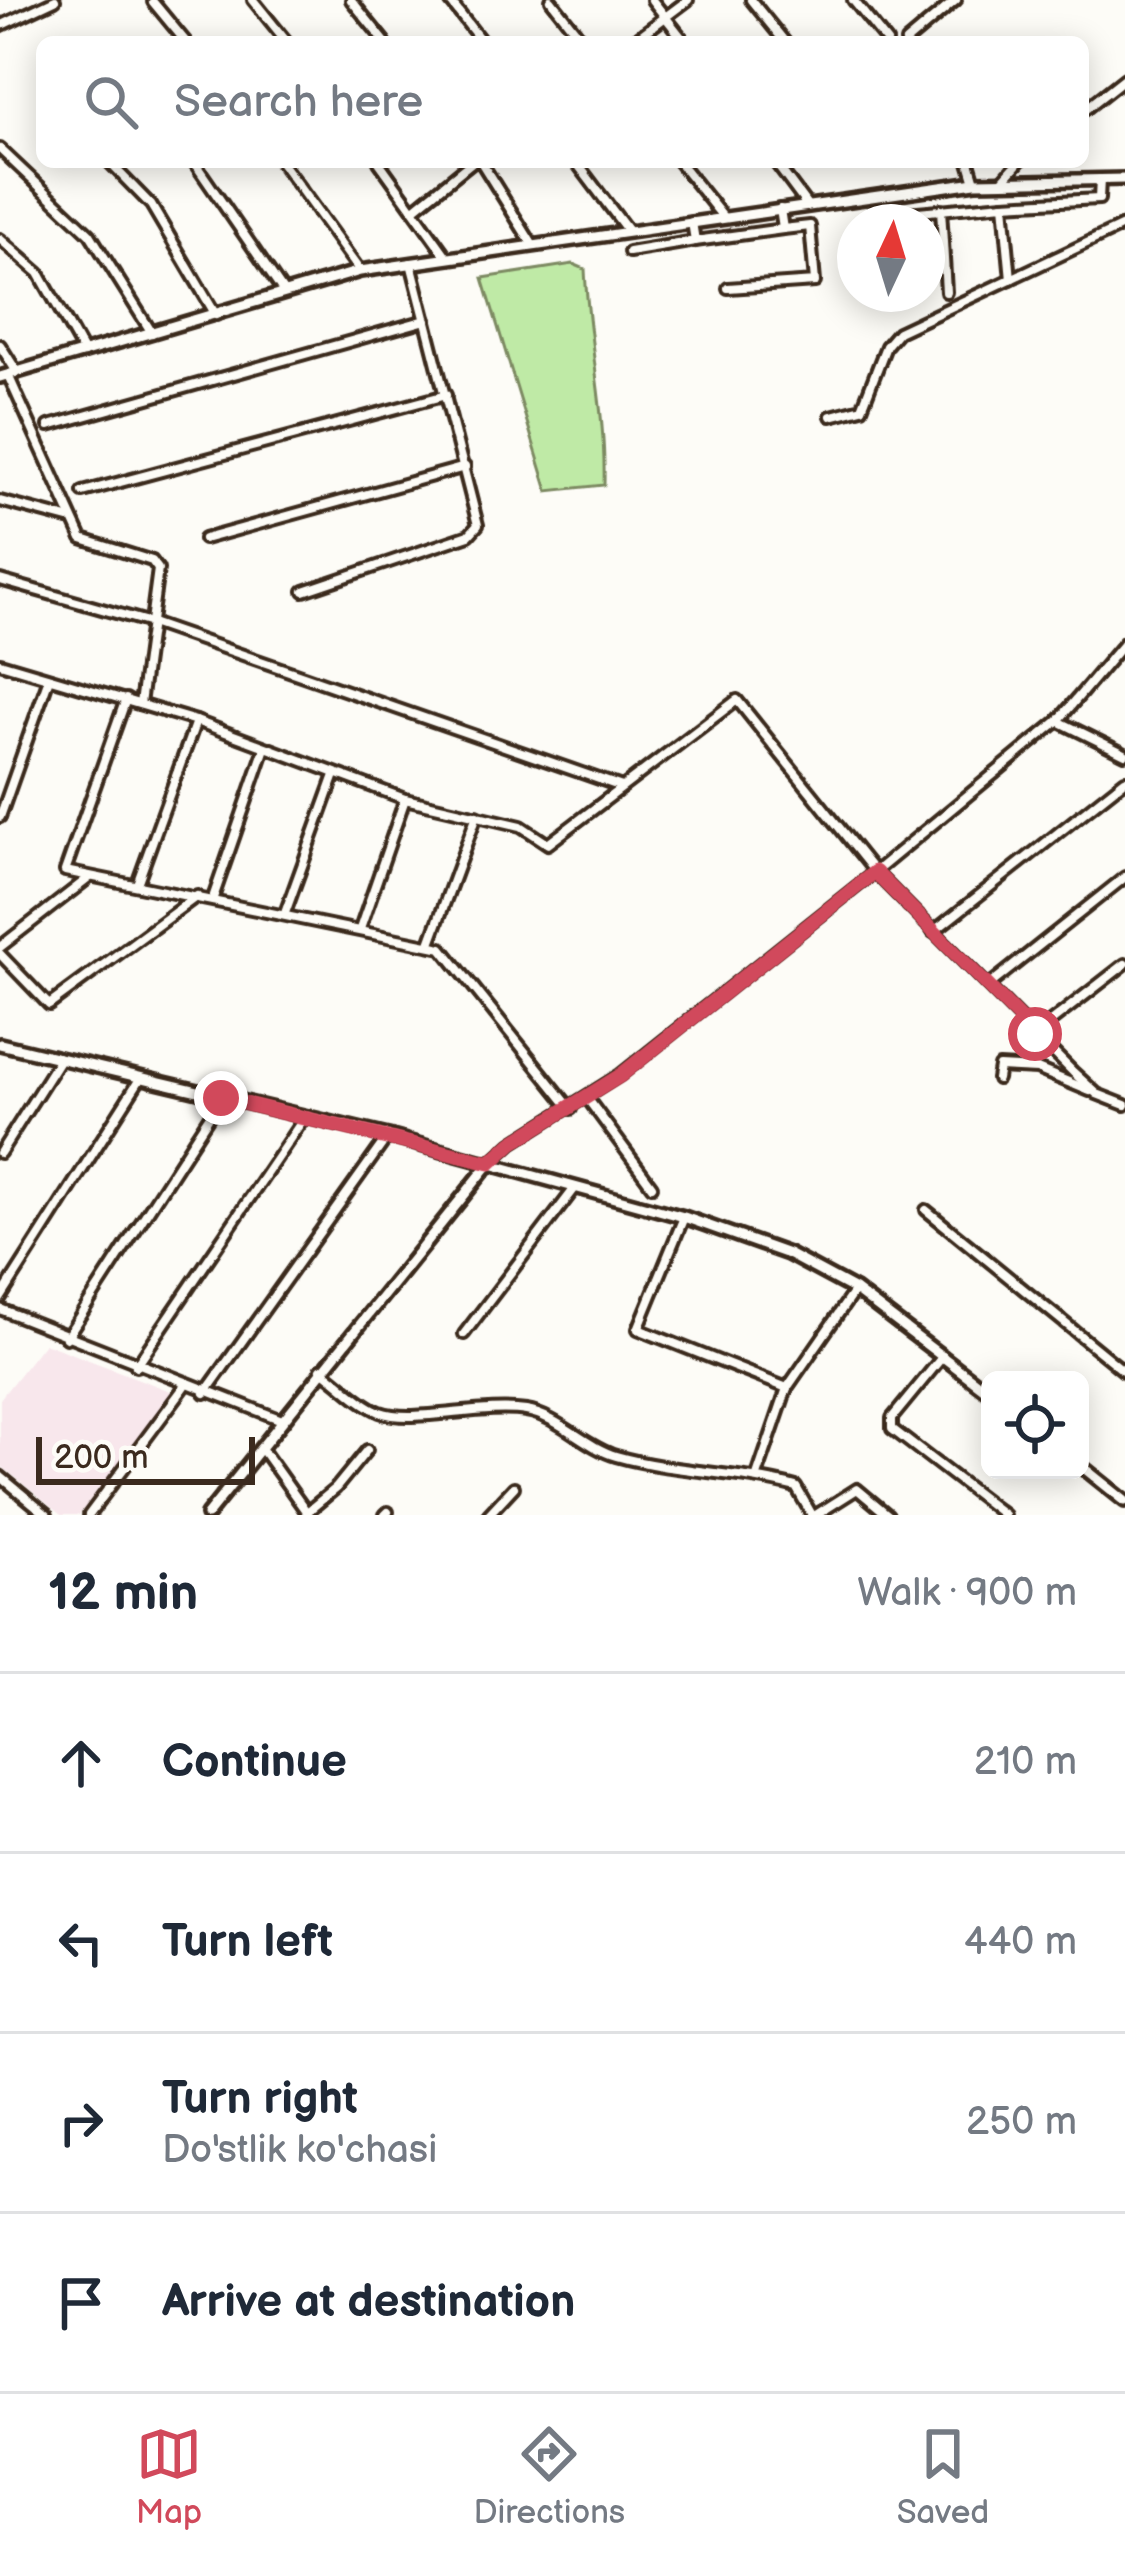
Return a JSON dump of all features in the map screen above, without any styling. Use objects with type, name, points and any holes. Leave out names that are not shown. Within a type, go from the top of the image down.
[{"type":"street","points":[[0,26],[55,0]]},
{"type":"street","points":[[253,0],[282,36]]},
{"type":"street","points":[[351,0],[380,36]]},
{"type":"street","points":[[449,0],[477,36]]},
{"type":"street","points":[[550,0],[579,36]]},
{"type":"street","points":[[652,0],[680,36]]},
{"type":"street","points":[[640,36],[688,0]]},
{"type":"street","points":[[751,0],[779,36]]},
{"type":"street","points":[[853,0],[882,36]]},
{"type":"street","points":[[913,36],[956,0]]},
{"type":"street","points":[[153,2],[181,36]]},
{"type":"street","points":[[1089,106],[1125,78]]},
{"type":"street","points":[[0,149],[90,234],[153,334]]},
{"type":"street","points":[[116,168],[151,206],[217,316]]},
{"type":"street","points":[[198,168],[285,295]]},
{"type":"street","points":[[285,168],[360,271]]},
{"type":"street","points":[[383,168],[447,257]]},
{"type":"street","points":[[414,209],[469,168]]},
{"type":"street","points":[[481,168],[532,244]]},
{"type":"street","points":[[580,168],[628,232]]},
{"type":"street","points":[[684,168],[723,218]]},
{"type":"street","points":[[779,168],[807,205]]},
{"type":"street","points":[[971,168],[975,182]]},
{"type":"street","points":[[1002,181],[1014,168]]},
{"type":"street","points":[[945,209],[1099,199],[1100,179]]},
{"type":"street","points":[[8,375],[360,271],[975,182],[1125,179]]},
{"type":"street","points":[[874,195],[875,204]]},
{"type":"street","points":[[1004,203],[1010,279]]},
{"type":"street","points":[[780,209],[783,229]]},
{"type":"street","points":[[692,222],[695,242]]},
{"type":"street","points":[[831,416],[862,408],[886,346],[898,332],[1125,225]]},
{"type":"street","points":[[629,252],[810,226],[815,282],[728,288]]},
{"type":"street","points":[[0,239],[39,273],[84,353]]},
{"type":"street","points":[[304,591],[469,535],[479,518],[411,263]]},
{"type":"street","points":[[945,275],[946,292]]},
{"type":"street","points":[[49,426],[426,320]]},
{"type":"street","points":[[0,344],[8,375],[69,519],[82,538],[152,561],[158,578],[140,704]]},
{"type":"street","points":[[82,492],[446,395]]},
{"type":"street","points":[[204,539],[465,467]]},
{"type":"street","points":[[0,501],[69,519]]},
{"type":"street","points":[[0,580],[151,623],[622,787]]},
{"type":"street","points":[[207,1515],[490,1163],[512,1143],[587,1098],[875,872],[1058,721],[1125,642]]},
{"type":"street","points":[[0,663],[196,721],[406,800],[520,826],[553,844],[737,700],[875,872],[1097,1094]]},
{"type":"street","points":[[0,817],[49,677]]},
{"type":"street","points":[[126,699],[64,868],[430,943],[452,956],[571,1109]]},
{"type":"street","points":[[137,884],[196,721]]},
{"type":"street","points":[[1058,721],[1125,754]]},
{"type":"street","points":[[213,898],[265,748]]},
{"type":"street","points":[[285,913],[335,775]]},
{"type":"street","points":[[933,932],[1125,780]]},
{"type":"street","points":[[360,929],[406,800]]},
{"type":"street","points":[[430,943],[477,814]]},
{"type":"street","points":[[92,876],[0,950],[49,1005],[198,896]]},
{"type":"street","points":[[988,986],[1125,877]]},
{"type":"street","points":[[1035,1034],[1125,964]]},
{"type":"street","points":[[0,1044],[388,1136],[684,1217],[788,1254],[855,1290],[981,1386]]},
{"type":"street","points":[[0,1153],[59,1060]]},
{"type":"street","points":[[997,1079],[999,1066],[1037,1069],[1125,1105]]},
{"type":"street","points":[[0,1299],[140,1079]]},
{"type":"street","points":[[66,1338],[221,1098]]},
{"type":"street","points":[[587,1098],[652,1186]]},
{"type":"street","points":[[136,1366],[304,1118]]},
{"type":"street","points":[[206,1394],[350,1197],[388,1136]]},
{"type":"street","points":[[464,1334],[575,1188]]},
{"type":"street","points":[[926,1210],[1125,1372]]},
{"type":"street","points":[[684,1217],[638,1329],[787,1388]]},
{"type":"street","points":[[757,1476],[787,1388],[855,1290]]},
{"type":"street","points":[[0,1309],[206,1394],[282,1420]]},
{"type":"street","points":[[944,1355],[892,1418],[892,1429],[1004,1515]]},
{"type":"street","points":[[321,1369],[379,1412],[409,1417],[467,1407],[531,1411],[608,1454],[701,1475],[757,1476],[796,1487],[814,1515],[856,1489],[888,1515]]},
{"type":"street","points":[[89,1515],[186,1386]]},
{"type":"street","points":[[260,1447],[308,1514],[367,1450]]},
{"type":"street","points":[[1089,1472],[1125,1501]]},
{"type":"street","points":[[0,1476],[47,1515]]},
{"type":"street","points":[[488,1515],[514,1486]]},
{"type":"shaded area","points":[[44,1343],[173,1392],[79,1515],[61,1515],[0,1465],[0,1399]]},
{"type":"green space","points":[[573,264],[585,269],[604,485],[548,491],[483,278]]},
{"type":"route","points":[[221,1098],[490,1163],[512,1143],[620,1076],[875,872],[1035,1034]]}]
